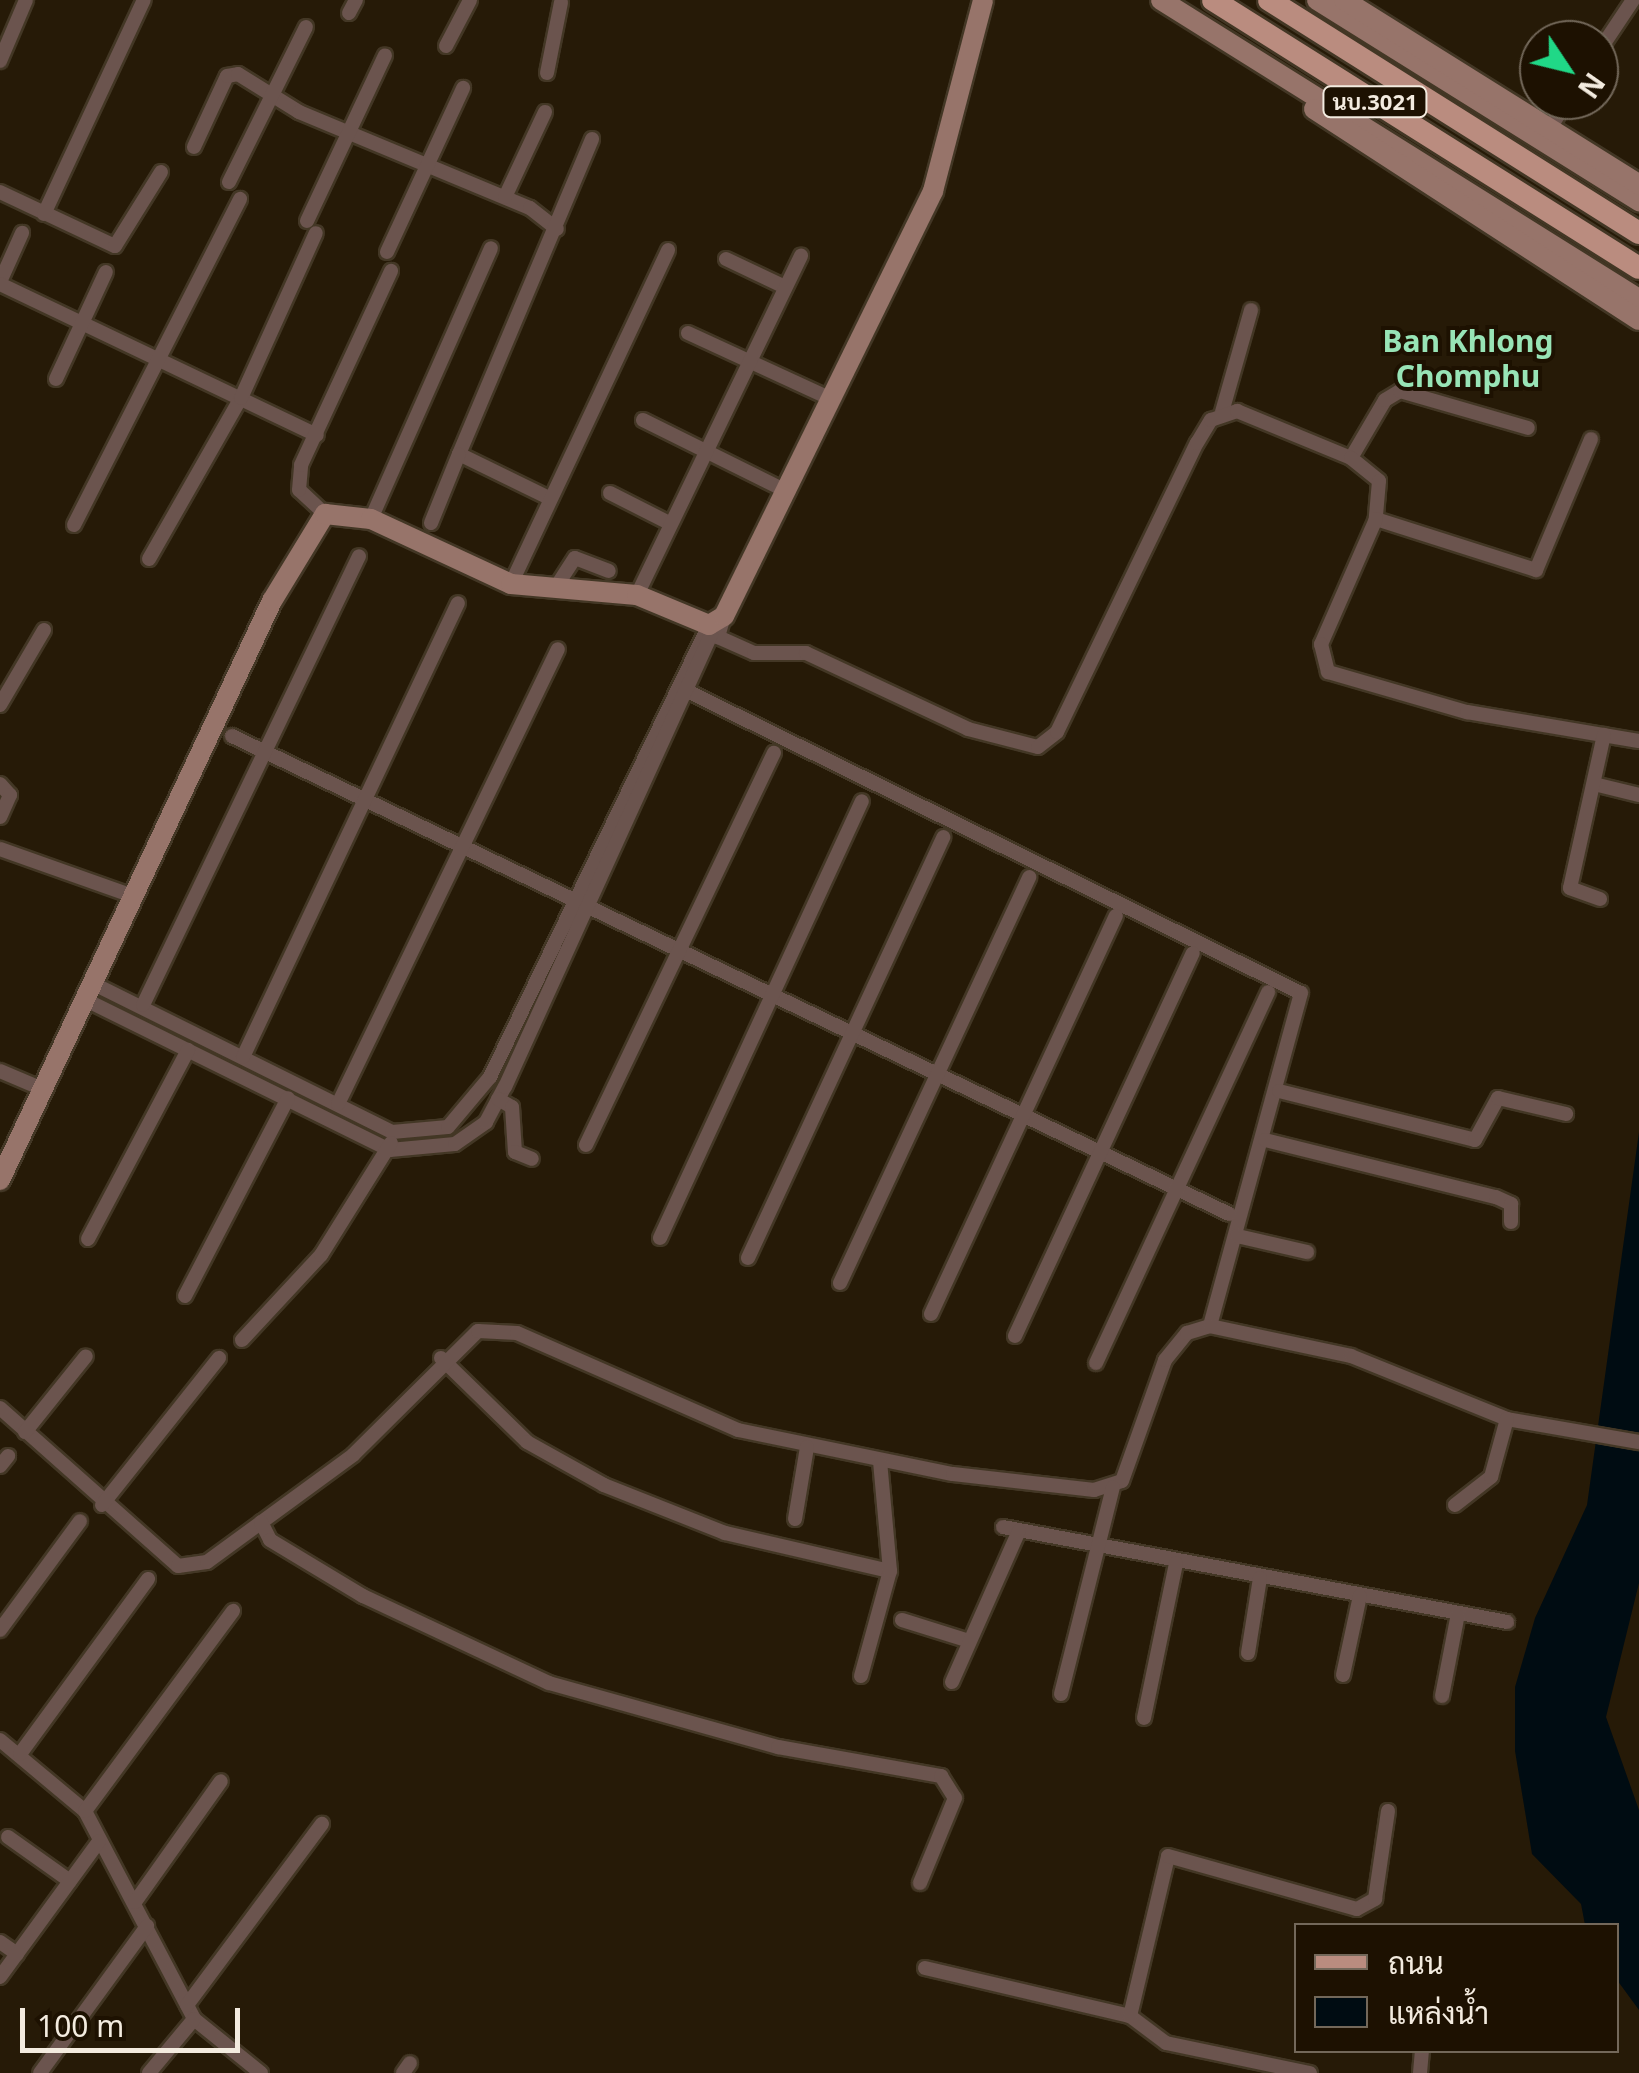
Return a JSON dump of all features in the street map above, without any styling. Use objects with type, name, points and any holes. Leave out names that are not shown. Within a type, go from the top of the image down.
[{"type":"main road","points":[[0,1180],[40,1088],[305,534],[325,514],[371,519],[511,584],[637,595],[714,628],[933,191],[983,0]]},
{"type":"main road","name":"นบ.3021","points":[[1161,0],[1530,212],[1639,268]]},
{"type":"main road","name":"นบ.3021","points":[[1213,0],[1530,212],[1639,299]]},
{"type":"main road","name":"นบ.3021","points":[[1269,0],[1639,233]]},
{"type":"main road","name":"นบ.3021","points":[[1317,0],[1639,201]]},
{"type":"main road","points":[[1344,0],[1639,184]]},
{"type":"main road","points":[[1204,26],[1275,84],[1639,320]]},
{"type":"street","points":[[0,62],[26,0]]},
{"type":"street","points":[[44,214],[144,0]]},
{"type":"street","points":[[446,46],[470,0]]},
{"type":"street","points":[[1619,21],[1633,0]]},
{"type":"street","points":[[547,73],[564,1]]},
{"type":"street","points":[[229,182],[306,27]]},
{"type":"street","points":[[149,559],[241,398],[349,132],[385,55]]},
{"type":"street","points":[[194,147],[227,76],[238,74],[272,97],[505,198],[557,229]]},
{"type":"street","points":[[387,252],[463,88]]},
{"type":"street","points":[[505,198],[545,112]]},
{"type":"street","points":[[1551,126],[1555,120]]},
{"type":"street","points":[[431,523],[592,139]]},
{"type":"street","points":[[0,192],[122,244],[161,172]]},
{"type":"street","points":[[74,525],[165,362],[240,199]]},
{"type":"street","points":[[22,233],[0,283],[316,435]]},
{"type":"street","points":[[371,519],[491,248]]},
{"type":"street","points":[[511,584],[547,497],[668,250]]},
{"type":"street","points":[[637,595],[801,256]]},
{"type":"street","points":[[726,259],[786,288]]},
{"type":"street","points":[[325,514],[297,479],[391,271]]},
{"type":"street","points":[[56,379],[106,272]]},
{"type":"street","points":[[88,991],[188,1050],[390,1150],[455,1144],[498,1099],[590,908],[714,628],[768,657],[806,653],[968,729],[1038,747],[1056,732],[1197,442],[1222,412],[1251,310]]},
{"type":"street","points":[[688,333],[829,398]]},
{"type":"street","points":[[1351,458],[1385,400],[1400,392],[1528,428]]},
{"type":"street","points":[[1222,412],[1351,458],[1378,480],[1376,519],[1321,644],[1328,672],[1467,712],[1639,741]]},
{"type":"street","points":[[644,420],[784,490]]},
{"type":"street","points":[[1376,519],[1536,570],[1591,439]]},
{"type":"street","points":[[459,454],[547,497]]},
{"type":"street","points":[[610,493],[671,524]]},
{"type":"street","points":[[143,1004],[359,556]]},
{"type":"street","points":[[554,590],[575,558],[609,571]]},
{"type":"street","points":[[243,1057],[458,603]]},
{"type":"street","points":[[0,706],[44,630]]},
{"type":"street","points":[[338,1104],[558,649]]},
{"type":"street","points":[[88,991],[143,1004],[392,1132],[448,1126],[472,1107],[685,692]]},
{"type":"street","points":[[685,692],[1294,987],[1303,1003],[1210,1326]]},
{"type":"street","points":[[232,736],[1229,1214]]},
{"type":"street","points":[[1600,899],[1570,888],[1604,736]]},
{"type":"street","points":[[586,1145],[774,753]]},
{"type":"street","points":[[0,784],[10,795],[0,817]]},
{"type":"street","points":[[1594,784],[1639,795]]},
{"type":"street","points":[[660,1238],[862,801]]},
{"type":"street","points":[[748,1258],[942,837]]},
{"type":"street","points":[[0,849],[133,896]]},
{"type":"street","points":[[840,1284],[1029,877]]},
{"type":"street","points":[[931,1314],[1116,916]]},
{"type":"street","points":[[1016,1336],[1193,953]]},
{"type":"street","points":[[1096,1364],[1268,992]]},
{"type":"street","points":[[88,1239],[188,1050]]},
{"type":"street","points":[[0,1070],[40,1088]]},
{"type":"street","points":[[1279,1091],[1475,1140],[1498,1098],[1566,1114]]},
{"type":"street","points":[[185,1296],[288,1098]]},
{"type":"street","points":[[498,1099],[512,1108],[515,1152],[532,1159]]},
{"type":"street","points":[[242,1340],[320,1255],[390,1150],[392,1132]]},
{"type":"street","points":[[1265,1140],[1496,1197],[1511,1204],[1511,1222]]},
{"type":"street","points":[[1238,1236],[1307,1252]]},
{"type":"street","points":[[1061,1694],[1113,1488],[1133,1463],[1165,1360],[1187,1334],[1210,1326],[1352,1356],[1507,1419],[1639,1442]]},
{"type":"street","points":[[0,1408],[102,1505],[178,1566],[207,1562],[378,1435],[442,1358],[478,1331],[502,1329],[694,1416],[807,1447],[880,1461],[1113,1488]]},
{"type":"street","points":[[25,1432],[86,1356]]},
{"type":"street","points":[[102,1505],[220,1358]]},
{"type":"street","points":[[442,1358],[527,1442],[604,1485],[725,1533],[890,1571]]},
{"type":"street","points":[[1455,1505],[1490,1477],[1507,1419]]},
{"type":"street","points":[[795,1519],[807,1447]]},
{"type":"street","points":[[861,1676],[890,1571],[880,1461]]},
{"type":"street","points":[[0,1630],[80,1521]]},
{"type":"street","points":[[260,1522],[270,1540],[364,1596],[549,1683],[778,1747],[942,1776],[955,1798],[920,1883]]},
{"type":"street","points":[[952,1682],[1011,1529],[1176,1564],[1507,1622]]},
{"type":"street","points":[[1144,1718],[1176,1564]]},
{"type":"street","points":[[1248,1653],[1260,1578]]},
{"type":"street","points":[[20,1754],[148,1579]]},
{"type":"street","points":[[1344,1675],[1360,1596]]},
{"type":"street","points":[[84,1811],[233,1612]]},
{"type":"street","points":[[1442,1696],[1458,1614]]},
{"type":"street","points":[[902,1620],[969,1642]]},
{"type":"street","points":[[2,1745],[20,1754],[84,1811],[191,2012],[261,2073]]},
{"type":"street","points":[[135,1902],[220,1781]]},
{"type":"street","points":[[1130,2016],[1168,1856],[1357,1909],[1375,1899],[1388,1811]]},
{"type":"street","points":[[149,2073],[322,1824]]},
{"type":"street","points":[[8,1836],[70,1881]]},
{"type":"street","points":[[0,1977],[99,1841]]},
{"type":"street","points":[[40,2073],[146,1926]]},
{"type":"street","points":[[0,1942],[16,1954]]},
{"type":"street","points":[[925,1968],[1130,2016],[1166,2042],[1310,2073]]},
{"type":"water","points":[[1639,1132],[1639,1583],[1606,1717],[1639,1810],[1639,2010],[1619,1983],[1619,1923],[1585,1923],[1581,1904],[1532,1854],[1515,1751],[1515,1687],[1535,1618],[1587,1505]]},
{"type":"district","name":"Ban Khlong Chomphu","points":[[1468,358]]}]
